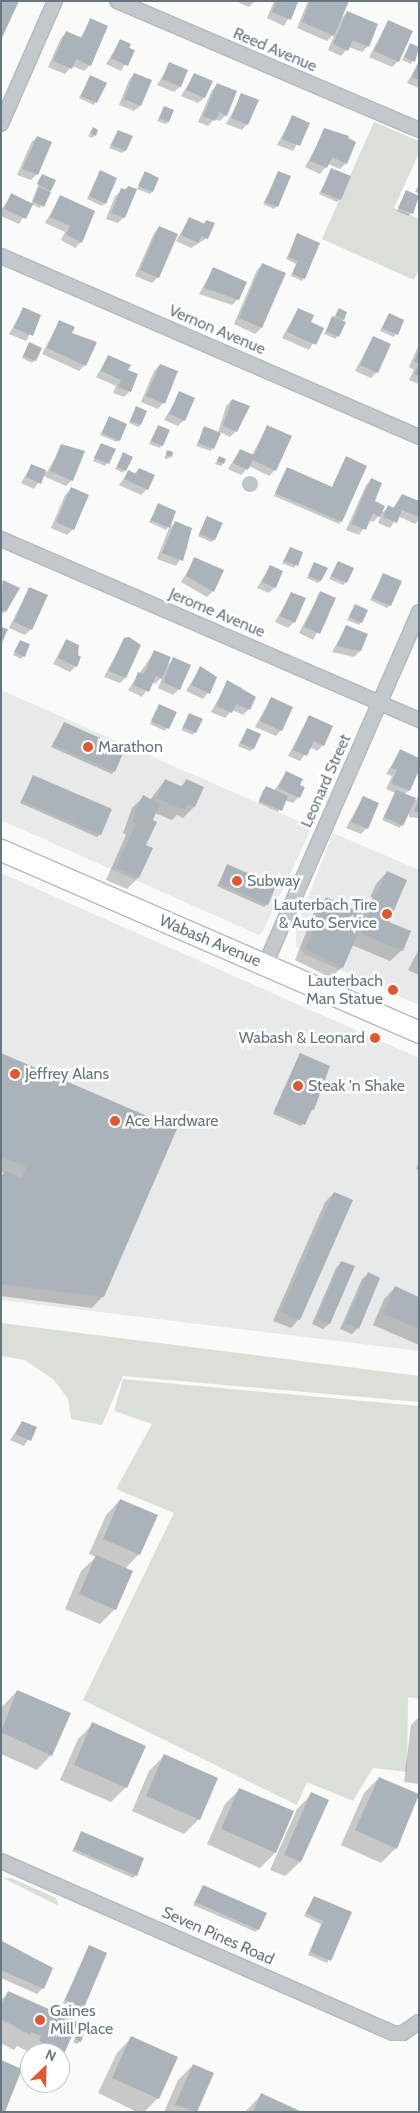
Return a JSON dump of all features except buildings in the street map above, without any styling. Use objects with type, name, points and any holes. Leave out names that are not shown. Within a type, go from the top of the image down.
[{"type":"main road","name":"Wabash Avenue","points":[[1,850],[419,1032]]},
{"type":"street","points":[[1,124],[55,1]]},
{"type":"street","name":"Reed Avenue","points":[[117,1],[419,130]]},
{"type":"street","name":"Vernon Avenue","points":[[1,256],[419,437]]},
{"type":"street","name":"Jerome Avenue","points":[[1,539],[419,720]]},
{"type":"street","name":"Leonard Street","points":[[265,965],[419,612]]},
{"type":"street","name":"Seven Pines Road","points":[[1,1861],[393,2033],[403,2033],[419,2022]]},
{"type":"shaded area","points":[[374,122],[419,141],[419,153],[394,208],[419,219],[419,269],[414,280],[322,239]]},
{"type":"shaded area","points":[[250,476],[256,478],[258,484],[256,490],[250,492],[244,490],[242,484],[244,478]]},
{"type":"shaded area","points":[[1,690],[312,827],[262,933],[259,935],[1,820]]},
{"type":"shaded area","points":[[333,833],[419,870],[419,1005],[306,955],[296,946],[296,928]]},
{"type":"shaded area","points":[[1,873],[419,1058],[419,1351],[1,1300]]},
{"type":"shaded area","points":[[1,1323],[419,1376],[419,1402],[123,1376],[102,1425],[71,1419],[68,1399],[54,1380],[25,1360],[1,1356]]},
{"type":"shaded area","points":[[123,1379],[419,1406],[419,1699],[408,1697],[407,1772],[373,1768],[353,1801],[307,1782],[297,1805],[83,1700],[174,1513],[116,1489],[152,1424],[114,1411]]},
{"type":"shaded area","points":[[3,1878],[11,1878],[56,1898],[59,1906]]},
{"type":"place","name":"Marathon","points":[[88,747]]},
{"type":"place","name":"Subway","points":[[237,881]]},
{"type":"place","name":"Lauterbach Tire & Auto Service","points":[[387,914]]},
{"type":"place","name":"Lauterbach Man Statue","points":[[393,990]]},
{"type":"place","name":"Wabash & Leonard","points":[[375,1038]]},
{"type":"place","name":"Jeffrey Alans","points":[[15,1074]]},
{"type":"place","name":"Steak 'n Shake","points":[[298,1086]]},
{"type":"place","name":"Ace Hardware","points":[[115,1121]]},
{"type":"place","name":"Gaines Mill Place","points":[[40,2020]]}]
